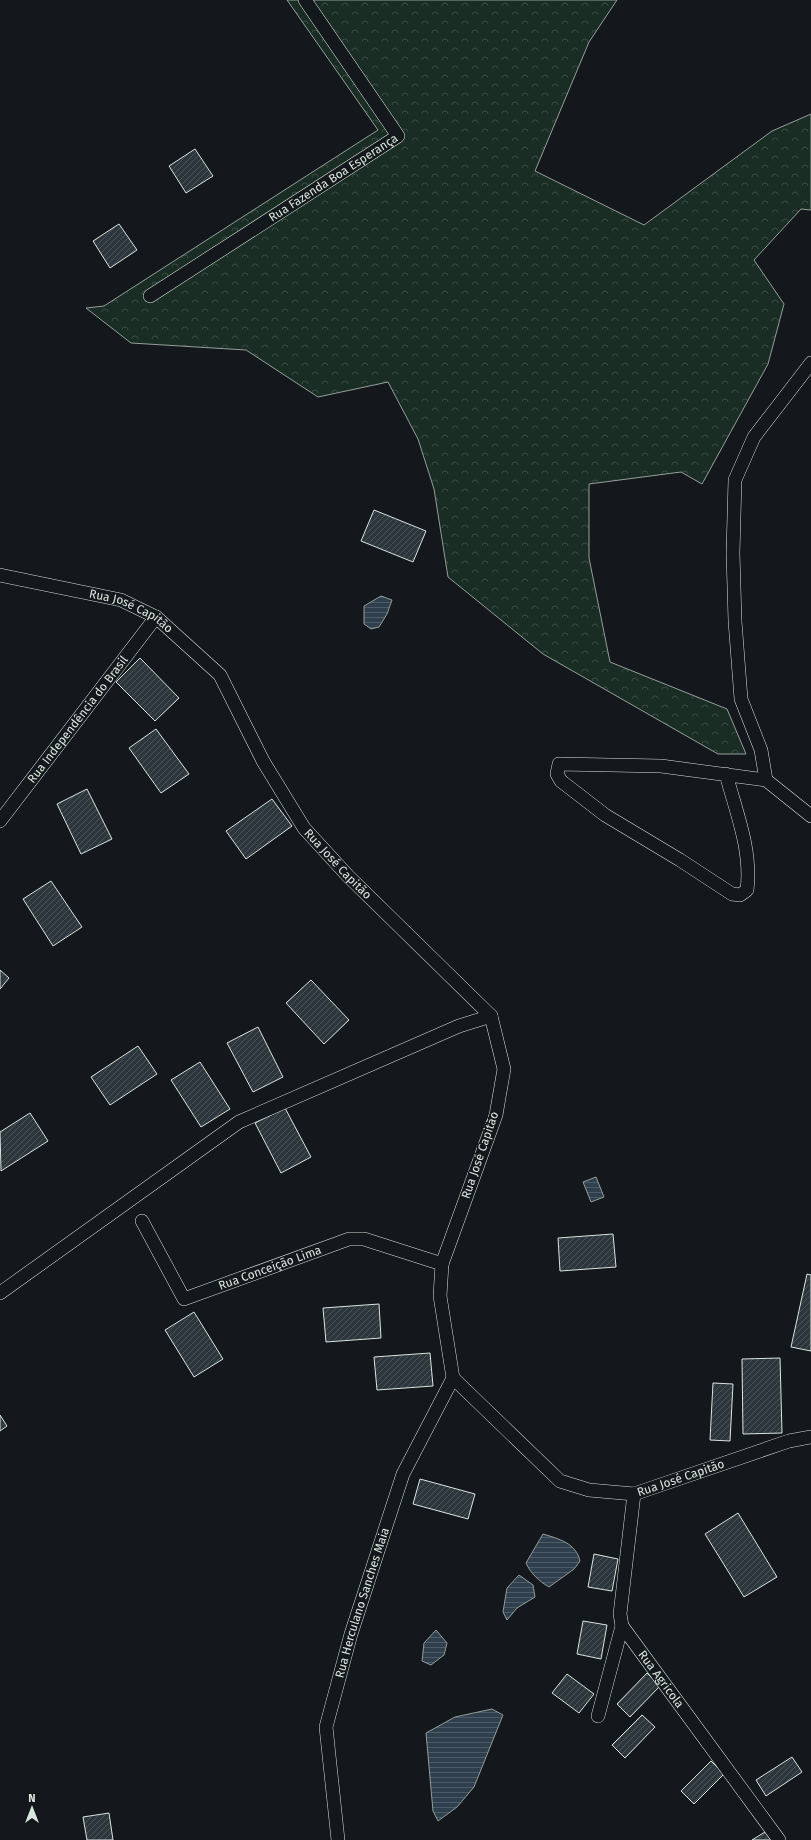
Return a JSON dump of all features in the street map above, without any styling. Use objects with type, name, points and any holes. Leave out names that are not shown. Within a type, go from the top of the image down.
[{"type":"street","name":"Rua Fazenda Boa Esperança","points":[[150,296],[398,136],[305,0]]},
{"type":"street","points":[[766,780],[761,750],[741,699],[734,621],[734,480],[754,437],[811,363]]},
{"type":"street","name":"Rua José Capitão","points":[[0,575],[121,600],[156,617],[220,675],[263,761],[304,828],[348,876],[491,1016],[504,1068],[496,1115],[442,1264],[440,1296],[453,1378],[560,1481],[589,1490],[634,1494],[789,1441],[811,1437]]},
{"type":"street","name":"Rua Independência do Brasil","points":[[0,822],[156,617]]},
{"type":"street","points":[[726,774],[744,838],[749,873],[747,890],[740,895],[732,894],[680,860],[605,815],[561,781],[557,774],[559,764],[661,766],[726,774],[766,780],[811,816]]},
{"type":"street","points":[[0,1293],[239,1122],[459,1026],[491,1016]]},
{"type":"street","name":"Rua Conceição Lima","points":[[142,1221],[184,1299],[349,1239],[364,1239],[442,1264]]},
{"type":"street","name":"Rua Herculano Sanches Maia","points":[[338,1840],[326,1727],[351,1634],[403,1474],[453,1378]]},
{"type":"street","points":[[598,1716],[622,1626],[620,1614],[634,1494]]},
{"type":"street","name":"Rua Agricola","points":[[622,1626],[779,1840]]},
{"type":"green space","points":[[287,0],[617,0],[589,42],[535,171],[644,225],[772,131],[811,114],[811,210],[801,209],[754,260],[784,304],[768,364],[702,484],[681,472],[589,484],[589,558],[610,662],[727,709],[746,754],[718,754],[543,654],[448,577],[434,489],[418,439],[388,382],[318,397],[246,350],[131,343],[86,308],[104,306],[378,130]]},
{"type":"water","points":[[381,596],[392,600],[387,614],[379,627],[371,629],[364,624],[364,606]]},
{"type":"water","points":[[596,1177],[604,1197],[591,1202],[583,1182]]},
{"type":"water","points":[[543,1534],[561,1540],[571,1546],[578,1555],[580,1561],[574,1569],[549,1587],[530,1571],[526,1563]]},
{"type":"water","points":[[519,1575],[533,1585],[535,1597],[517,1608],[507,1620],[503,1612],[507,1588]]},
{"type":"water","points":[[436,1630],[447,1643],[444,1655],[431,1665],[422,1661],[424,1643]]},
{"type":"water","points":[[492,1709],[503,1715],[474,1787],[457,1807],[438,1821],[433,1811],[426,1733],[455,1717]]},
{"type":"building","points":[[195,149],[213,176],[186,193],[169,166]]},
{"type":"building","points":[[119,224],[137,250],[110,268],[93,241]]},
{"type":"building","points":[[374,510],[426,531],[413,562],[361,541]]},
{"type":"building","points":[[140,658],[179,698],[155,721],[116,682]]},
{"type":"building","points":[[156,729],[189,774],[161,793],[129,748]]},
{"type":"building","points":[[87,789],[112,839],[81,854],[57,804]]},
{"type":"building","points":[[272,799],[292,826],[246,859],[226,831]]},
{"type":"building","points":[[51,881],[82,927],[53,946],[23,899]]},
{"type":"building","points":[[0,970],[9,978],[0,989]]},
{"type":"building","points":[[311,980],[349,1020],[324,1044],[286,1003]]},
{"type":"building","points":[[258,1027],[283,1077],[253,1092],[227,1043]]},
{"type":"building","points":[[138,1046],[157,1074],[110,1105],[91,1077]]},
{"type":"building","points":[[200,1062],[230,1109],[201,1127],[171,1080]]},
{"type":"building","points":[[285,1108],[311,1157],[281,1173],[255,1123]]},
{"type":"building","points":[[30,1113],[48,1141],[1,1171],[0,1132]]},
{"type":"building","points":[[613,1234],[616,1267],[560,1271],[558,1238]]},
{"type":"building","points":[[807,1274],[811,1275],[811,1351],[791,1347]]},
{"type":"building","points":[[379,1304],[381,1338],[326,1342],[323,1308]]},
{"type":"building","points":[[194,1312],[223,1359],[194,1377],[165,1330]]},
{"type":"building","points":[[430,1353],[433,1386],[377,1390],[374,1357]]},
{"type":"building","points":[[780,1358],[782,1433],[743,1434],[742,1359]]},
{"type":"building","points":[[713,1383],[733,1384],[730,1441],[710,1440]]},
{"type":"building","points":[[0,1415],[7,1426],[0,1431]]},
{"type":"building","points":[[420,1479],[475,1494],[468,1519],[413,1504]]},
{"type":"building","points":[[738,1513],[777,1577],[744,1597],[705,1534]]},
{"type":"building","points":[[594,1554],[618,1559],[612,1591],[588,1587]]},
{"type":"building","points":[[583,1621],[607,1625],[601,1659],[577,1654]]},
{"type":"building","points":[[647,1673],[660,1686],[630,1717],[617,1704]]},
{"type":"building","points":[[567,1674],[594,1694],[579,1713],[552,1693]]},
{"type":"building","points":[[642,1715],[655,1727],[625,1758],[612,1745]]},
{"type":"building","points":[[792,1757],[802,1772],[766,1796],[756,1780]]},
{"type":"building","points":[[711,1761],[724,1774],[694,1804],[681,1791]]},
{"type":"building","points":[[109,1813],[113,1840],[87,1840],[83,1817]]},
{"type":"building","points":[[765,1832],[771,1840],[752,1840]]}]
